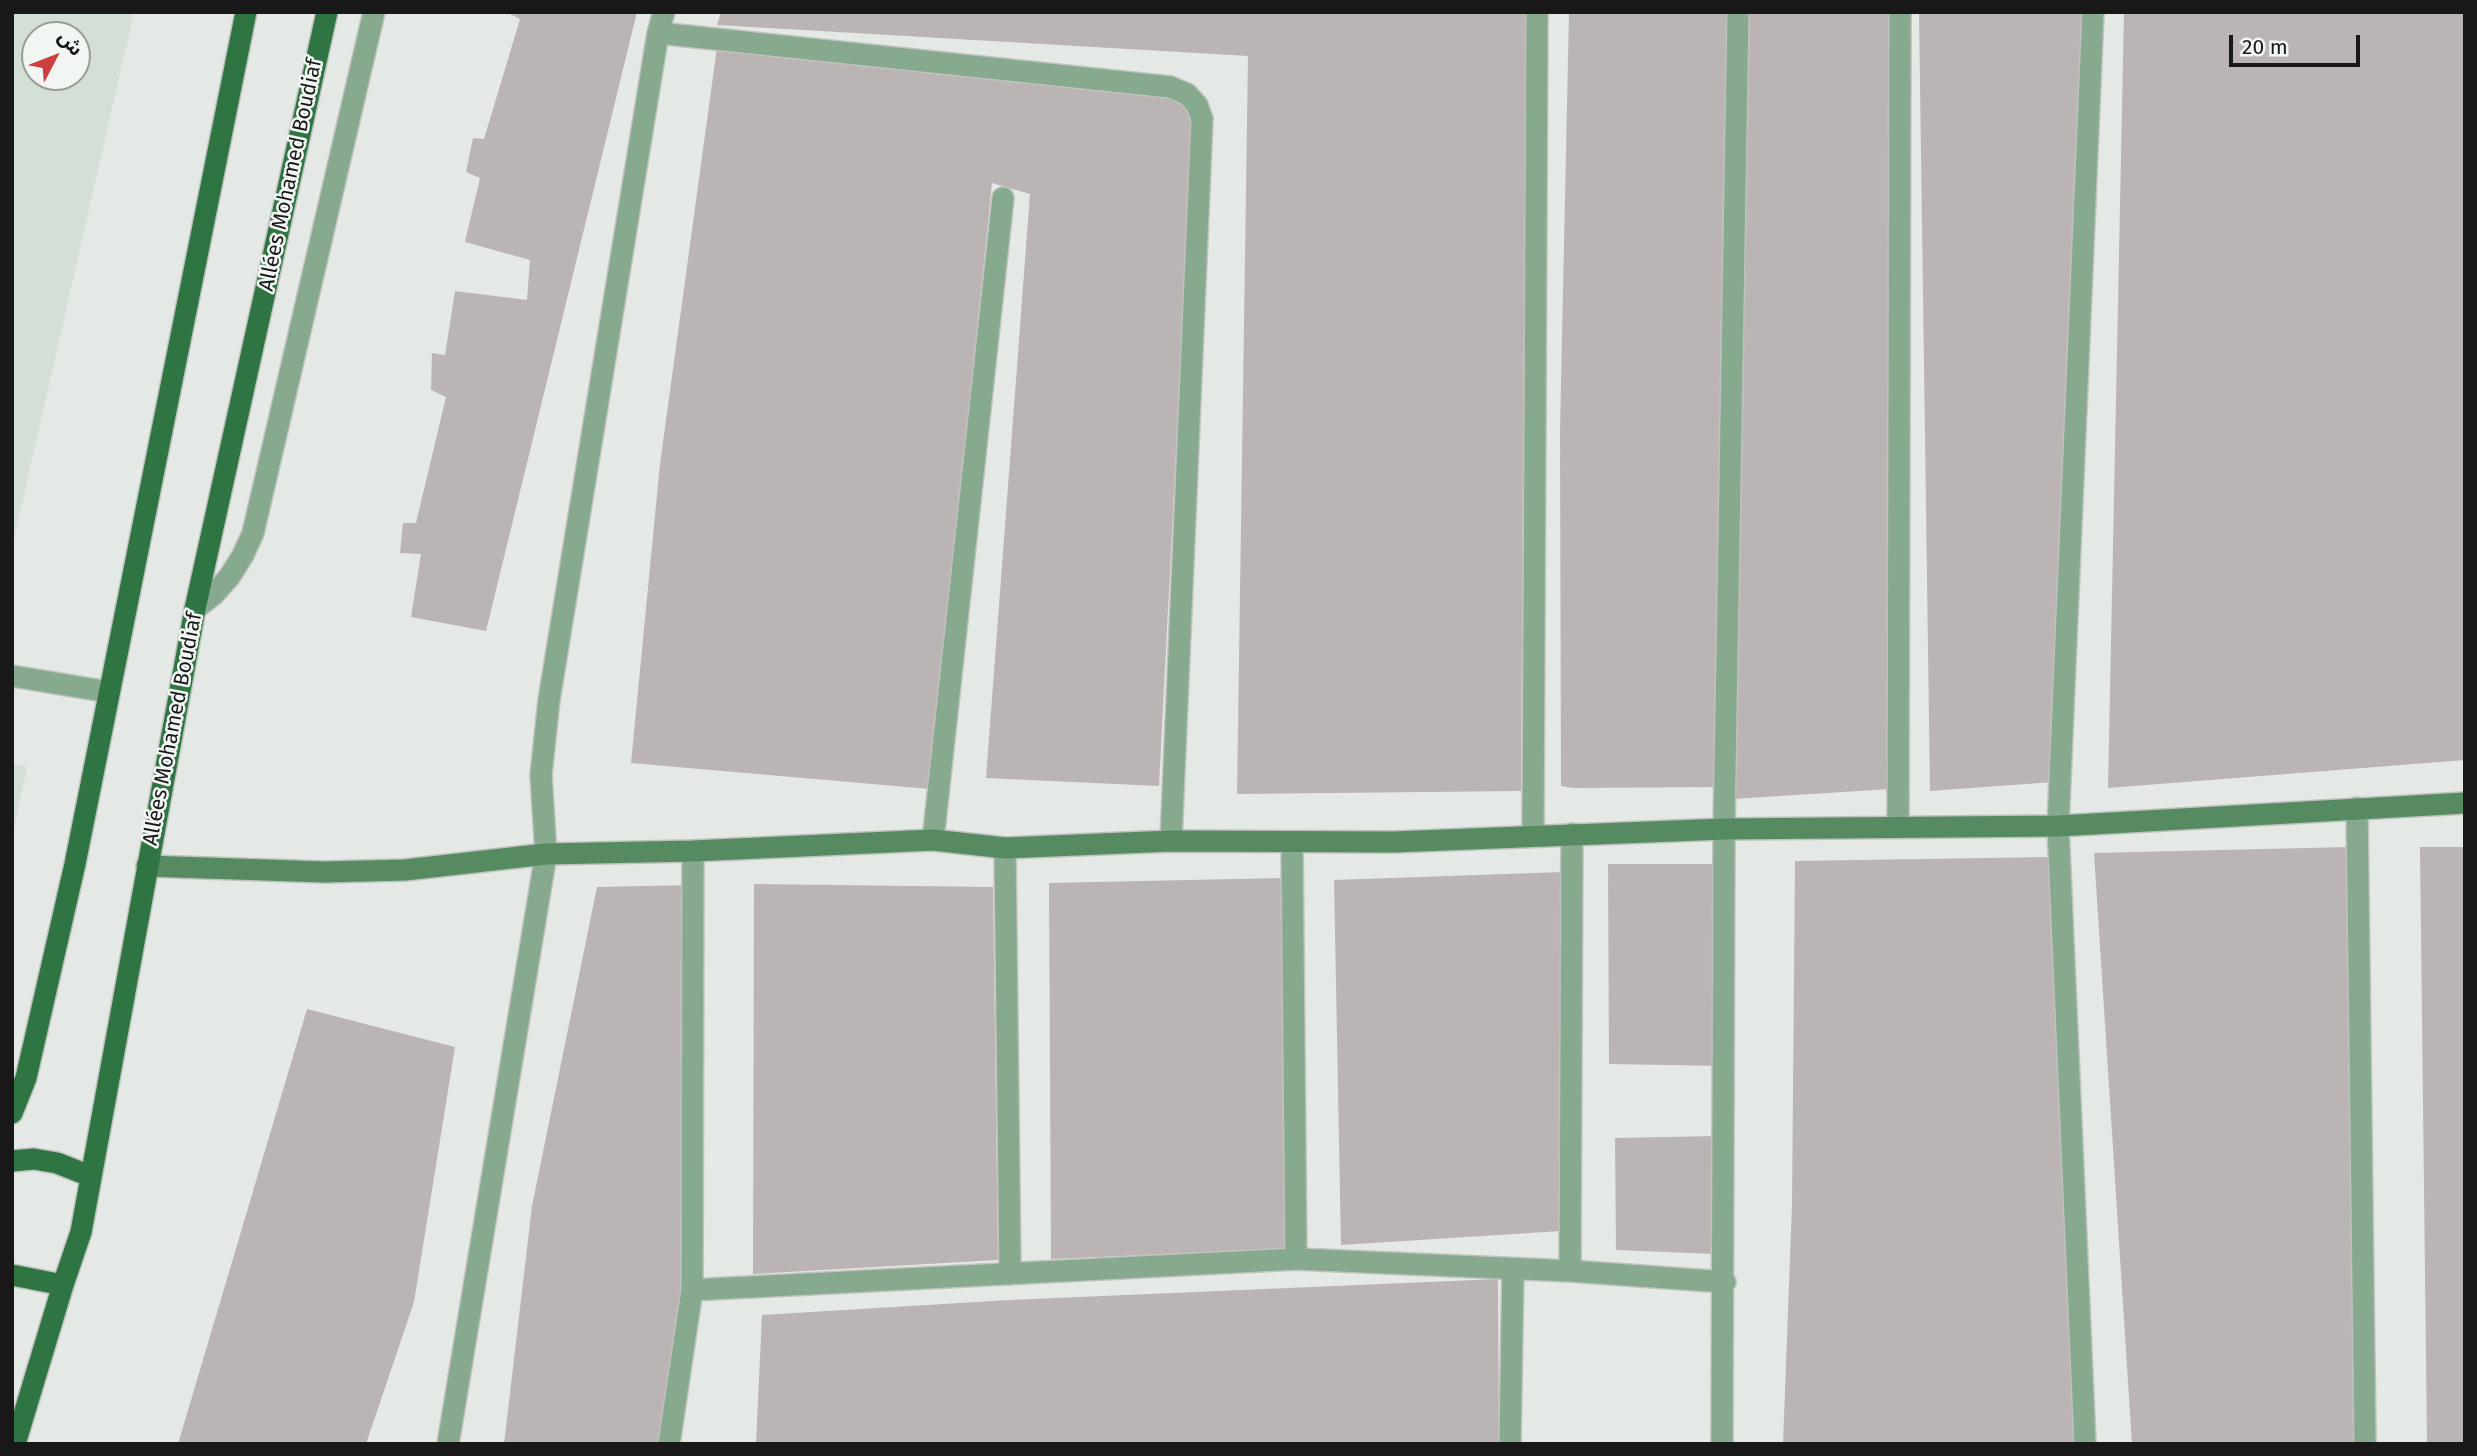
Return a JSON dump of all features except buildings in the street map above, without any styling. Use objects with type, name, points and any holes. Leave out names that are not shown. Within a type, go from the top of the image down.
[{"type":"main road","points":[[12,1113],[26,1078],[75,864],[246,12]]},
{"type":"main road","name":"Allées Mohamed Boudiaf","points":[[15,1444],[81,1233],[195,609],[327,12]]},
{"type":"main road","points":[[12,1161],[57,1163],[90,1176]]},
{"type":"main road","points":[[12,1275],[63,1285]]},
{"type":"street","points":[[195,609],[214,594],[230,576],[253,533],[374,12]]},
{"type":"street","points":[[448,1444],[546,854],[541,775],[549,699],[658,33],[664,12]]},
{"type":"street","points":[[1533,835],[1536,12]]},
{"type":"street","points":[[1722,1444],[1724,829],[1738,12]]},
{"type":"street","points":[[1898,827],[1900,12]]},
{"type":"street","points":[[2084,1444],[2058,826],[2093,12]]},
{"type":"street","points":[[658,33],[1170,87],[1187,94],[1197,105],[1202,119],[1171,841]]},
{"type":"street","points":[[933,840],[1003,198]]},
{"type":"street","points":[[12,676],[110,692]]},
{"type":"street","points":[[147,866],[324,872],[405,870],[546,854],[693,851],[933,840],[1005,848],[1171,841],[1394,842],[1724,829],[2058,826],[2465,803]]},
{"type":"street","points":[[2357,808],[2365,1444]]},
{"type":"street","points":[[1570,1271],[1572,834]]},
{"type":"street","points":[[1292,843],[1296,1259]]},
{"type":"street","points":[[1005,848],[1010,1273]]},
{"type":"street","points":[[669,1444],[692,1290],[693,851]]},
{"type":"street","points":[[692,1290],[1296,1259],[1570,1271],[1724,1282]]},
{"type":"street","points":[[1510,1444],[1513,1269]]},
{"type":"shaded area","points":[[12,12],[134,12],[12,547]]},
{"type":"shaded area","points":[[12,764],[27,767],[12,838]]}]
